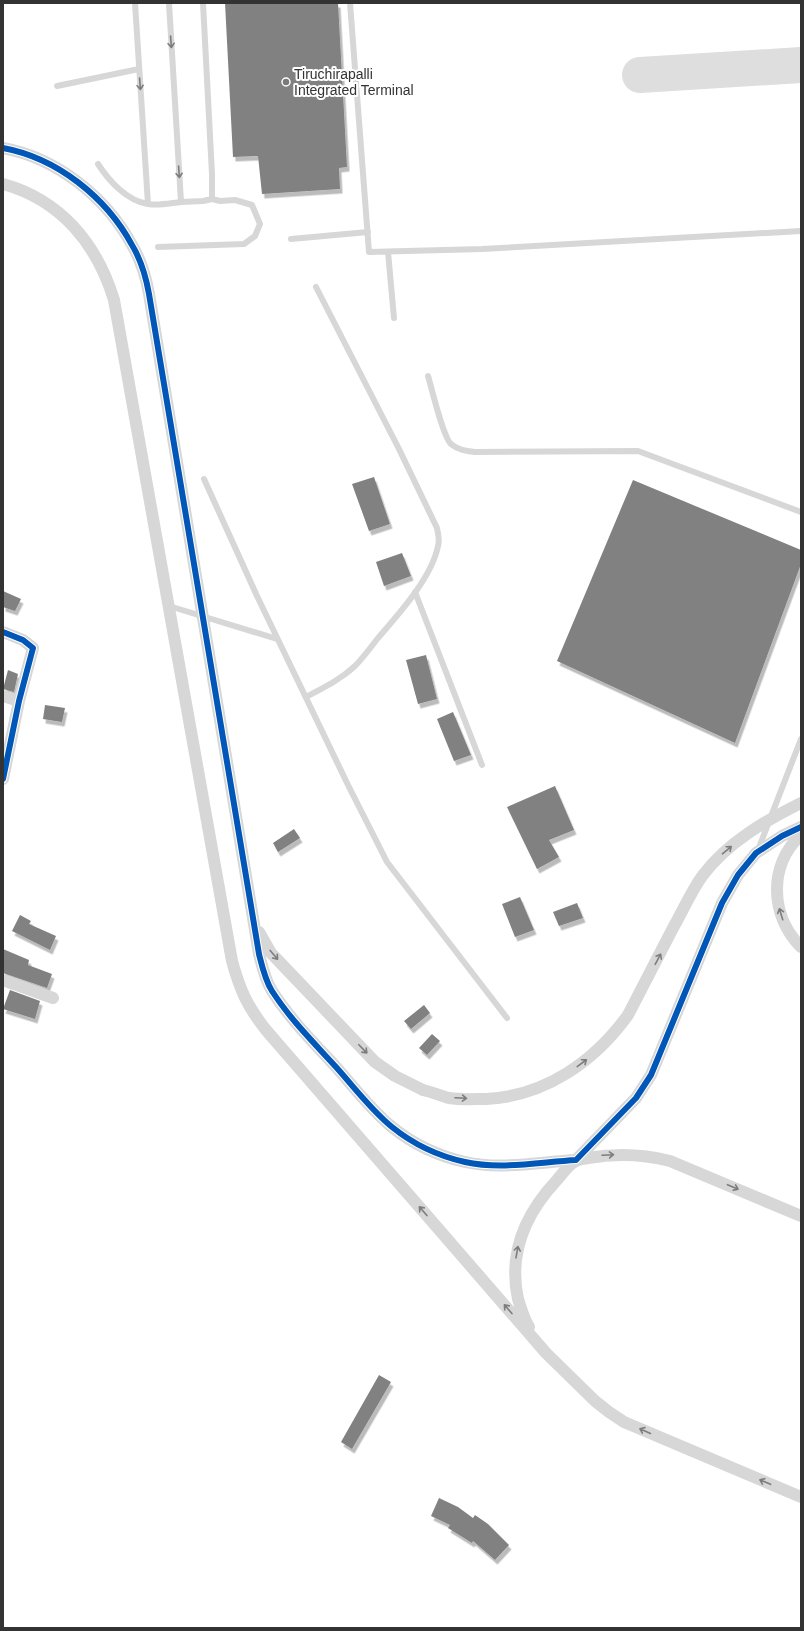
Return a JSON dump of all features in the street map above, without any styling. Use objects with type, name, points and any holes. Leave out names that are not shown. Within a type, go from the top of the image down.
[{"type":"street","points":[[3,148],[29,155],[45,162],[76,181],[112,215],[133,245],[139,259],[149,294],[259,954],[271,990],[298,1024],[370,1106],[391,1127],[414,1142],[439,1154],[465,1162],[493,1166],[576,1160],[600,1156],[633,1155],[664,1159],[801,1216]]},
{"type":"street","points":[[3,184],[28,193],[57,211],[73,224],[96,258],[108,280],[114,300],[232,961],[243,997],[251,1012],[546,1353],[595,1401],[608,1412],[624,1422],[801,1497]]},
{"type":"street","points":[[3,632],[23,640],[33,648],[5,756],[3,779]]},
{"type":"street","points":[[3,696],[19,701]]},
{"type":"street","points":[[251,908],[262,938],[271,953],[375,1062],[395,1076],[423,1090],[451,1098],[502,1098],[545,1086],[564,1076],[599,1050],[616,1032],[628,1015],[688,901],[704,875],[722,855],[743,837],[770,818],[801,803]]},
{"type":"street","points":[[546,1353],[527,1324],[520,1306],[516,1289],[516,1252],[521,1234],[528,1218],[538,1202],[636,1098],[651,1075],[722,903],[738,875],[756,853],[782,836],[801,827]]},
{"type":"street","points":[[801,835],[790,847],[784,859],[779,872],[777,892],[780,913],[784,926],[801,947]]},
{"type":"street","points":[[3,980],[53,998]]},
{"type":"lane","points":[[135,3],[148,204]]},
{"type":"lane","points":[[168,3],[182,202]]},
{"type":"lane","points":[[203,3],[212,199]]},
{"type":"lane","points":[[350,3],[369,252],[482,249],[801,231]]},
{"type":"lane","points":[[57,86],[139,69]]},
{"type":"lane","points":[[98,164],[107,177],[120,190],[136,200],[148,204],[203,201],[212,199],[220,201],[235,200],[252,206],[260,224],[255,236],[244,244],[158,247]]},
{"type":"lane","points":[[291,239],[368,232]]},
{"type":"lane","points":[[388,252],[394,318]]},
{"type":"lane","points":[[306,697],[332,684],[355,666],[415,592],[436,556],[439,537],[437,528],[399,449],[316,287]]},
{"type":"lane","points":[[428,376],[450,444],[462,450],[475,452],[638,451],[801,512]]},
{"type":"lane","points":[[204,479],[277,639],[387,862],[507,1018]]},
{"type":"lane","points":[[415,592],[482,765]]},
{"type":"lane","points":[[169,606],[277,639]]},
{"type":"lane","points":[[756,853],[801,739]]},
{"type":"building","name":"Tiruchirapalli Integrated Terminal","points":[[225,3],[338,3],[347,167],[339,168],[340,189],[262,194],[258,156],[233,157]]},
{"type":"building","points":[[374,477],[390,524],[369,531],[352,484]]},
{"type":"building","points":[[633,480],[801,550],[801,564],[735,743],[557,661]]},
{"type":"building","points":[[402,553],[411,576],[384,586],[376,562]]},
{"type":"building","points":[[3,591],[21,599],[15,611],[3,607]]},
{"type":"building","points":[[426,655],[437,699],[418,704],[406,660]]},
{"type":"building","points":[[8,670],[18,674],[14,692],[3,689]]},
{"type":"building","points":[[45,705],[65,708],[62,722],[43,719]]},
{"type":"building","points":[[453,712],[471,755],[454,761],[437,719]]},
{"type":"building","points":[[555,786],[574,830],[549,840],[559,857],[537,869],[507,807]]},
{"type":"building","points":[[294,829],[300,838],[278,852],[273,843]]},
{"type":"building","points":[[520,897],[534,930],[515,937],[502,904]]},
{"type":"building","points":[[577,903],[583,918],[559,926],[553,912]]},
{"type":"building","points":[[20,915],[31,921],[29,924],[56,936],[50,950],[12,931]]},
{"type":"building","points":[[3,949],[29,960],[28,965],[52,974],[47,988],[3,973]]},
{"type":"building","points":[[10,990],[40,1001],[35,1019],[3,1009]]},
{"type":"building","points":[[424,1005],[430,1013],[411,1029],[404,1021]]},
{"type":"building","points":[[432,1034],[440,1041],[427,1055],[419,1048]]},
{"type":"building","points":[[379,1375],[391,1382],[352,1449],[341,1442]]},
{"type":"building","points":[[439,1498],[458,1507],[473,1518],[475,1515],[488,1524],[509,1545],[495,1560],[473,1541],[472,1543],[448,1528],[450,1525],[431,1516]]},
{"type":"taxiway","points":[[640,75],[801,65]]},
{"type":"cycle path","points":[[3,148],[23,153],[42,161],[61,170],[78,182],[94,196],[121,227],[141,263],[149,294],[259,954],[267,982],[294,1021],[370,1106],[392,1127],[408,1139],[426,1149],[465,1162],[492,1165],[520,1165],[576,1160],[636,1098],[651,1075],[722,903],[738,875],[756,853],[782,836],[801,827]]},
{"type":"cycle path","points":[[3,632],[23,640],[33,648],[19,701],[3,779]]},
{"type":"place","name":"Tiruchirapalli Integrated Terminal","points":[[286,82]]}]
